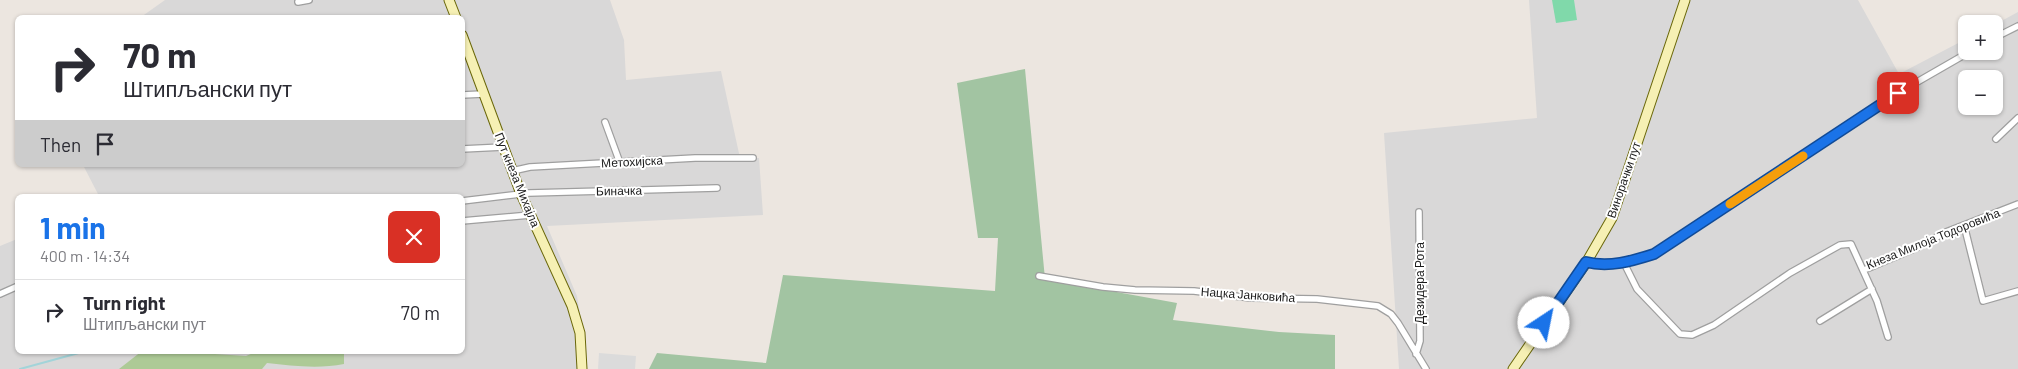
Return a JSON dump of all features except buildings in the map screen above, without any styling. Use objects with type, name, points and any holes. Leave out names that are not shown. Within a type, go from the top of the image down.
[{"type":"street","points":[[298,2],[309,0]]},
{"type":"street","points":[[450,0],[455,15]]},
{"type":"street","name":"Винорачки пут","points":[[1513,369],[1586,262],[1612,218],[1685,0]]},
{"type":"street","points":[[2003,34],[2018,26]]},
{"type":"street","name":"Пут кнеза Михајла","points":[[465,43],[521,194],[569,298],[578,322],[582,369]]},
{"type":"street","points":[[1586,262],[1598,265],[1624,263],[1654,254],[1898,93],[1958,58]]},
{"type":"street","points":[[465,95],[483,94]]},
{"type":"street","points":[[1996,139],[2018,118]]},
{"type":"street","points":[[605,122],[620,163]]},
{"type":"street","points":[[465,150],[503,147]]},
{"type":"street","name":"Метохијска","points":[[512,171],[530,167],[695,158],[753,158]]},
{"type":"street","name":"Биначка","points":[[465,200],[521,194],[717,188]]},
{"type":"street","name":"Кнеза Милоја Тодоровића","points":[[1624,263],[1637,289],[1680,334],[1692,336],[1721,321],[1790,273],[1840,246],[1851,244],[1864,270],[1916,248],[1946,232],[2018,204]]},
{"type":"street","name":"Дезидера Рота","points":[[1416,354],[1419,350],[1420,341],[1419,212]]},
{"type":"street","points":[[465,221],[530,215]]},
{"type":"street","points":[[1964,226],[1983,301],[2018,291]]},
{"type":"street","points":[[1864,270],[1880,308],[1888,337]]},
{"type":"street","name":"Нацка Јанковића","points":[[1038,276],[1103,287],[1135,290],[1194,291],[1252,298],[1317,299],[1378,306],[1390,314],[1398,323],[1426,369]]},
{"type":"street","points":[[0,294],[15,287]]},
{"type":"street","points":[[1820,321],[1872,289]]},
{"type":"shaded area","points":[[165,0],[610,0],[624,40],[626,80],[721,71],[740,158],[759,158],[763,215],[547,226],[577,296],[586,351],[585,369],[0,369],[0,246],[15,240],[15,354],[465,354],[465,194],[98,194],[84,167],[465,167],[465,15],[144,15]]},
{"type":"shaded area","points":[[1529,0],[1858,0],[1899,74],[1958,43],[1958,60],[2003,60],[2003,20],[2018,12],[2018,369],[1399,369],[1384,133],[1537,118]]},
{"type":"shaded area","points":[[599,353],[636,356],[635,369],[598,369]]},
{"type":"green space","points":[[1552,0],[1574,0],[1577,20],[1556,23]]},
{"type":"green space","points":[[1025,69],[1045,279],[1177,303],[1173,320],[1279,332],[1335,335],[1335,369],[649,369],[657,353],[766,363],[783,275],[995,291],[998,238],[978,238],[957,83]]},
{"type":"green space","points":[[138,354],[246,356],[251,354],[344,354],[344,364],[335,366],[315,367],[267,363],[262,369],[119,369]]},
{"type":"waterway","points":[[20,369],[75,354]]},
{"type":"slow traffic","points":[[1730,204],[1803,156]]},
{"type":"route","points":[[1544,323],[1586,262],[1598,265],[1624,263],[1654,254],[1898,93]]}]
